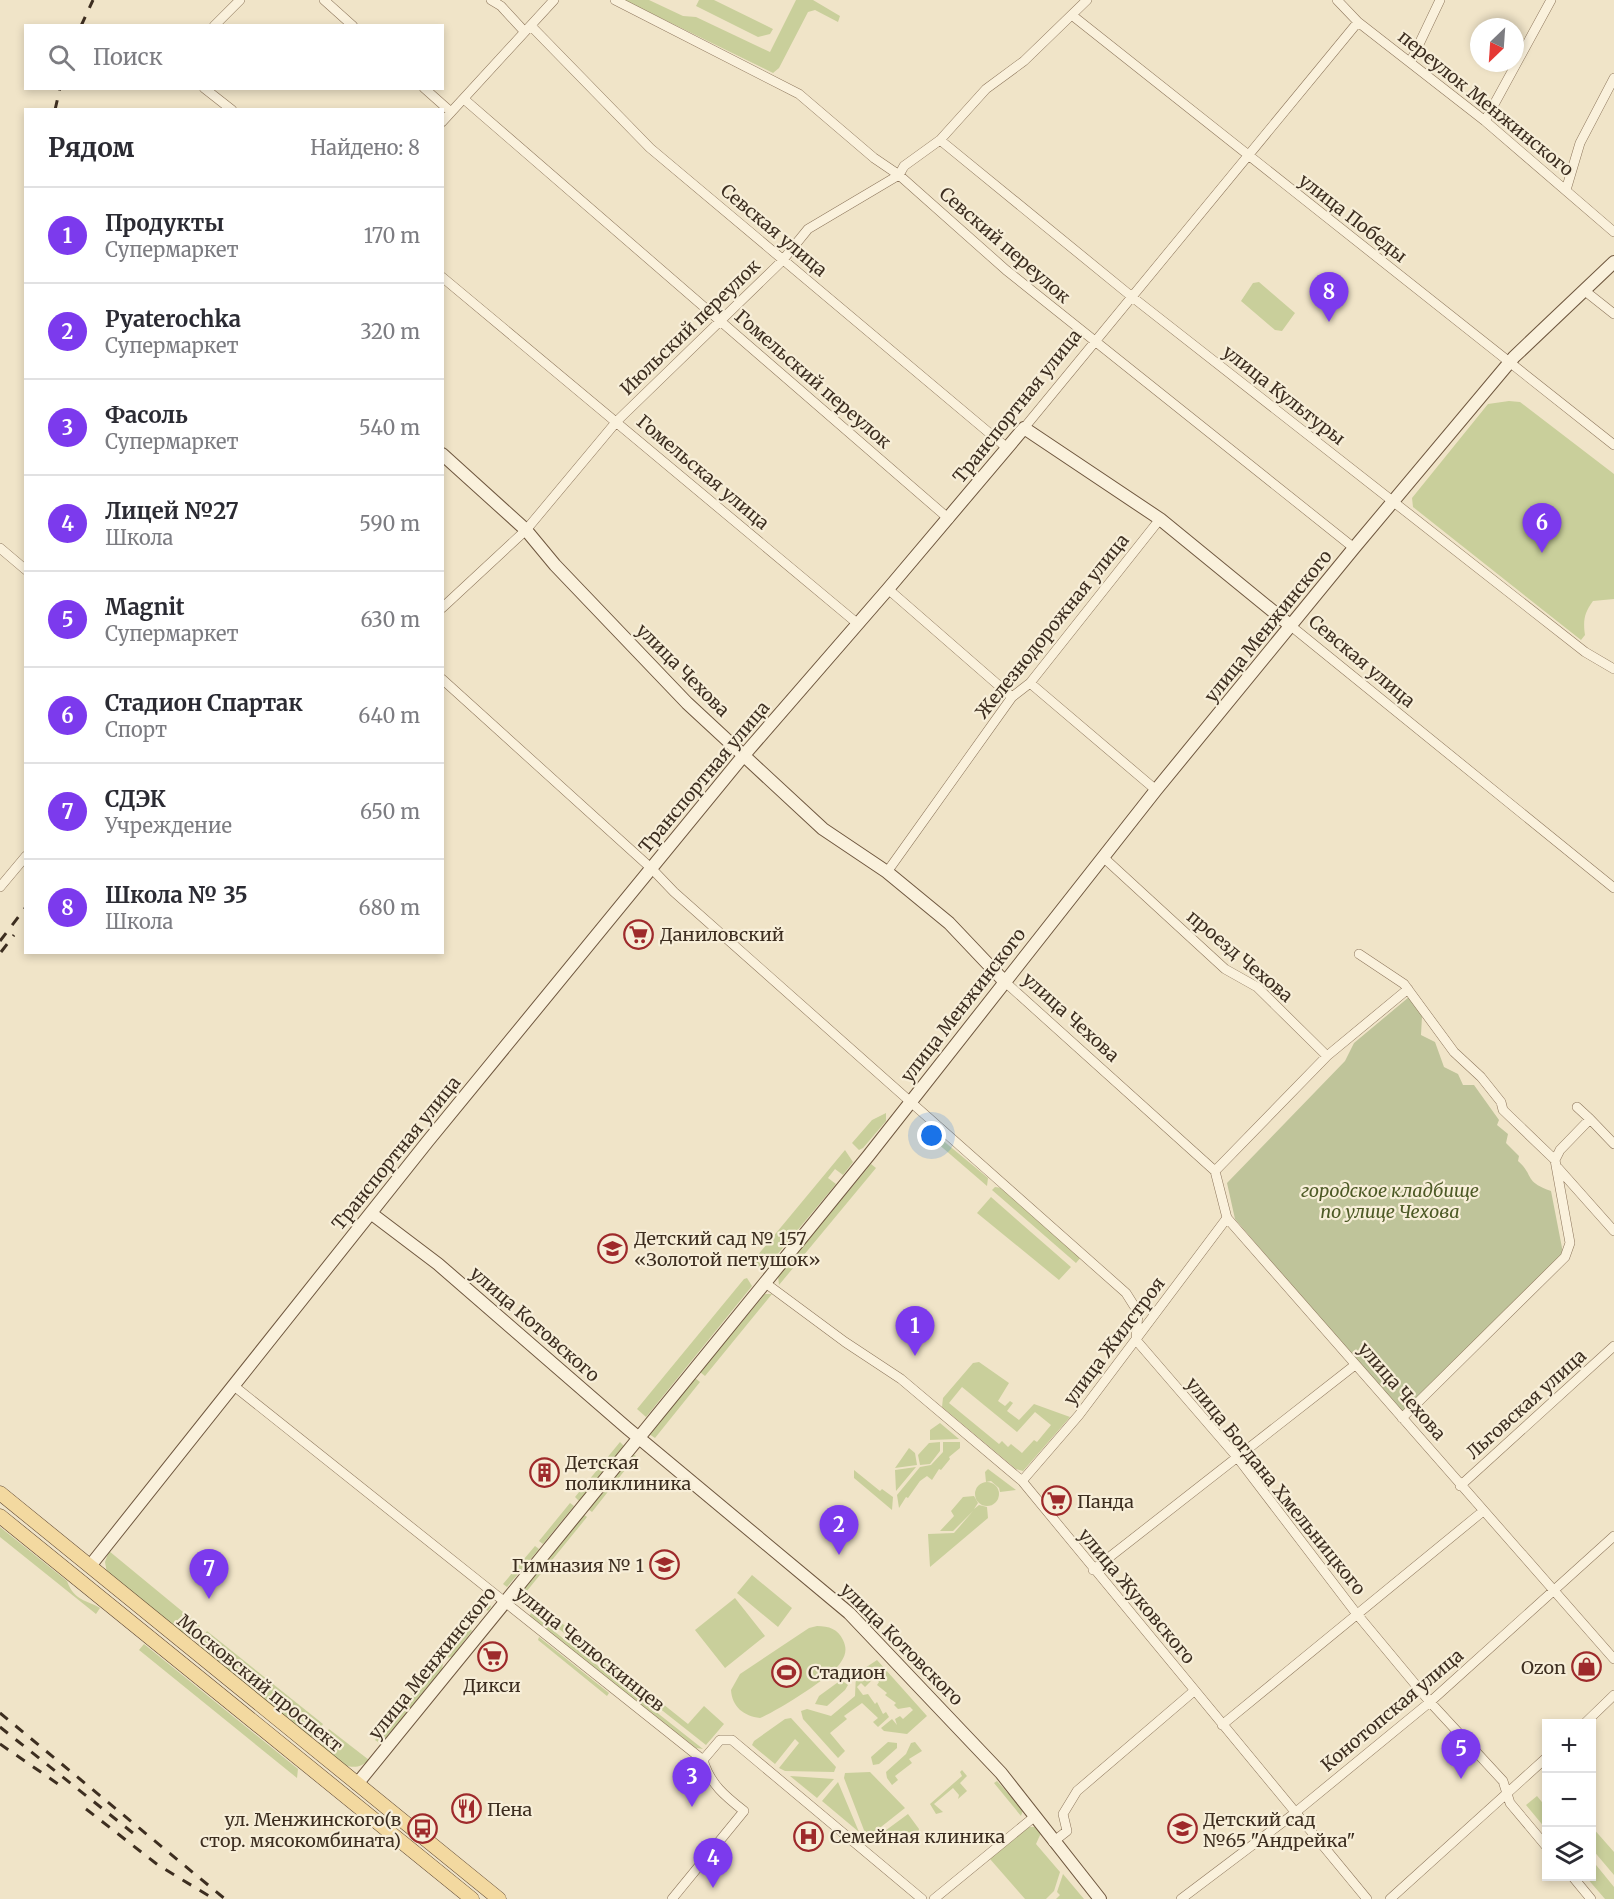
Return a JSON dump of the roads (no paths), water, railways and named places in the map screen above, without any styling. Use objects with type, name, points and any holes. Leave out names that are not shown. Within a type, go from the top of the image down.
[{"type":"main road","name":"Московский проспект","points":[[0,1493],[499,1899]]},
{"type":"main road","name":"Московский проспект","points":[[0,1516],[472,1899]]},
{"type":"main road","points":[[79,1580],[90,1566]]},
{"type":"main road","points":[[347,1797],[357,1784]]},
{"type":"street","points":[[216,24],[240,0]]},
{"type":"street","points":[[324,0],[351,24]]},
{"type":"street","name":"Севская улица","points":[[490,0],[501,6],[528,29],[650,148],[1005,447]]},
{"type":"street","points":[[444,120],[465,100],[554,0]]},
{"type":"street","name":"Севский переулок","points":[[615,0],[799,94],[874,159],[898,175],[1005,270],[1354,548]]},
{"type":"street","name":"Июльский переулок","points":[[444,606],[526,530],[617,421],[720,318],[782,261],[808,229],[898,175],[904,166],[940,140],[986,89],[1024,62],[1087,0]]},
{"type":"street","name":"переулок Менжинского","points":[[1337,0],[1358,21],[1485,121],[1614,232]]},
{"type":"street","points":[[1410,61],[1440,0]]},
{"type":"street","points":[[1485,121],[1551,0]]},
{"type":"street","name":"улица Победы","points":[[1073,16],[1614,446]]},
{"type":"street","name":"Транспортная улица","points":[[90,1566],[428,1141],[744,755],[949,519],[1005,447],[1024,428],[1093,341],[1358,21]]},
{"type":"street","points":[[1566,190],[1580,143],[1614,78]]},
{"type":"street","points":[[207,90],[229,108]]},
{"type":"street","points":[[426,90],[451,112]]},
{"type":"street","name":"Гомельский переулок","points":[[465,100],[720,318],[949,519]]},
{"type":"street","name":"улица Культуры","points":[[940,140],[1131,296],[1585,652],[1614,669]]},
{"type":"street","name":"улица Менжинского","points":[[357,1784],[910,1103],[1156,790],[1354,548],[1509,363],[1614,262]]},
{"type":"street","name":"Гомельская улица","points":[[444,279],[858,624]]},
{"type":"street","points":[[1585,291],[1614,314]]},
{"type":"street","name":"Севская улица","points":[[1024,428],[1160,519],[1534,826],[1614,888]]},
{"type":"street","name":"улица Чехова","points":[[444,456],[526,530],[555,565],[687,703],[823,829],[887,872],[949,922],[1004,981],[1215,1171],[1227,1218],[1482,1512],[1614,1659]]},
{"type":"street","name":"Железнодорожная улица","points":[[887,872],[1012,697],[1030,683],[1160,519]]},
{"type":"street","points":[[0,548],[24,568]]},
{"type":"street","points":[[888,589],[1012,697]]},
{"type":"street","points":[[444,681],[652,869],[674,892],[1126,1293],[1138,1312],[1136,1340]]},
{"type":"street","points":[[1030,683],[1156,790]]},
{"type":"street","name":"проезд Чехова","points":[[1103,857],[1225,969],[1257,987],[1328,1056]]},
{"type":"street","points":[[0,887],[24,858]]},
{"type":"street","points":[[1359,954],[1408,989],[1454,1052],[1481,1077],[1501,1102],[1503,1110],[1556,1164],[1614,1230]]},
{"type":"street","points":[[1215,1171],[1328,1056],[1408,989]]},
{"type":"street","points":[[1577,1107],[1614,1144]]},
{"type":"street","points":[[1402,1418],[1565,1257],[1570,1243],[1556,1164],[1560,1150],[1590,1119]]},
{"type":"street","name":"улица Котовского","points":[[372,1214],[438,1264],[864,1627],[1001,1773],[1100,1899]]},
{"type":"street","name":"улица Жилстроя","points":[[1022,1481],[1079,1415],[1227,1218]]},
{"type":"street","name":"улица Жуковского","points":[[764,1282],[845,1342],[901,1379],[1022,1481],[1093,1570],[1367,1899]]},
{"type":"street","name":"улица Богдана Хмельницкого","points":[[1136,1340],[1237,1457],[1356,1613],[1431,1702],[1503,1781],[1510,1803],[1542,1841]]},
{"type":"street","name":"Льговская улица","points":[[1460,1486],[1613,1349]]},
{"type":"street","points":[[1093,1570],[1355,1365]]},
{"type":"street","name":"улица Челюскинцев","points":[[234,1386],[703,1760],[708,1775],[718,1790],[744,1811],[672,1899]]},
{"type":"street","points":[[1222,1725],[1482,1512]]},
{"type":"street","name":"Конотопская улица","points":[[1181,1899],[1295,1812],[1431,1702],[1614,1536]]},
{"type":"street","points":[[1053,1842],[1067,1830],[1063,1814],[1077,1791],[1194,1691]]},
{"type":"street","points":[[1589,1719],[1614,1695]]},
{"type":"street","points":[[703,1760],[720,1740],[732,1740],[922,1899]]},
{"type":"street","points":[[1390,1899],[1542,1761]]},
{"type":"street","points":[[934,1899],[1034,1816]]},
{"type":"street","points":[[1576,1881],[1591,1899]]},
{"type":"railway","points":[[82,24],[93,0]]},
{"type":"railway","points":[[55,108],[60,90]]},
{"type":"railway","points":[[0,941],[24,910]]},
{"type":"railway","points":[[1,952],[14,935]]},
{"type":"railway","points":[[0,1713],[225,1899]]},
{"type":"railway","points":[[0,1727],[138,1837]]},
{"type":"railway","points":[[0,1744],[61,1786]]},
{"type":"railway","points":[[86,1809],[158,1865],[214,1899]]},
{"type":"place","name":"Школа № 35","points":[[1329,322]]},
{"type":"place","name":"Стадион Спартак","points":[[1542,553]]},
{"type":"place","name":"Даниловский","points":[[639,934]]},
{"type":"place","name":"Детский сад № 157 «Золотой петушок»","points":[[613,1248]]},
{"type":"place","name":"Продукты","points":[[915,1356]]},
{"type":"place","name":"Детская поликлиника","points":[[544,1472]]},
{"type":"place","name":"Панда","points":[[1056,1501]]},
{"type":"place","name":"Pyaterochka","points":[[839,1555]]},
{"type":"place","name":"Гимназия № 1","points":[[665,1565]]},
{"type":"place","name":"СДЭК","points":[[209,1599]]},
{"type":"place","name":"Дикси","points":[[492,1656]]},
{"type":"place","name":"Ozon","points":[[1587,1667]]},
{"type":"place","name":"Стадион","points":[[787,1672]]},
{"type":"place","name":"Magnit","points":[[1461,1779]]},
{"type":"place","name":"Фасоль","points":[[692,1807]]},
{"type":"place","name":"Пена","points":[[466,1809]]},
{"type":"place","name":"ул. Менжинского(в стор. мясокомбината)","points":[[422,1829]]},
{"type":"place","name":"Детский сад №65 \"Андрейка\"","points":[[1182,1829]]},
{"type":"place","name":"Семейная клиника","points":[[809,1836]]},
{"type":"place","name":"Лицей №27","points":[[713,1888]]},
{"type":"park label","name":"городское кладбище по улице Чехова","points":[[1390,1200]]}]
